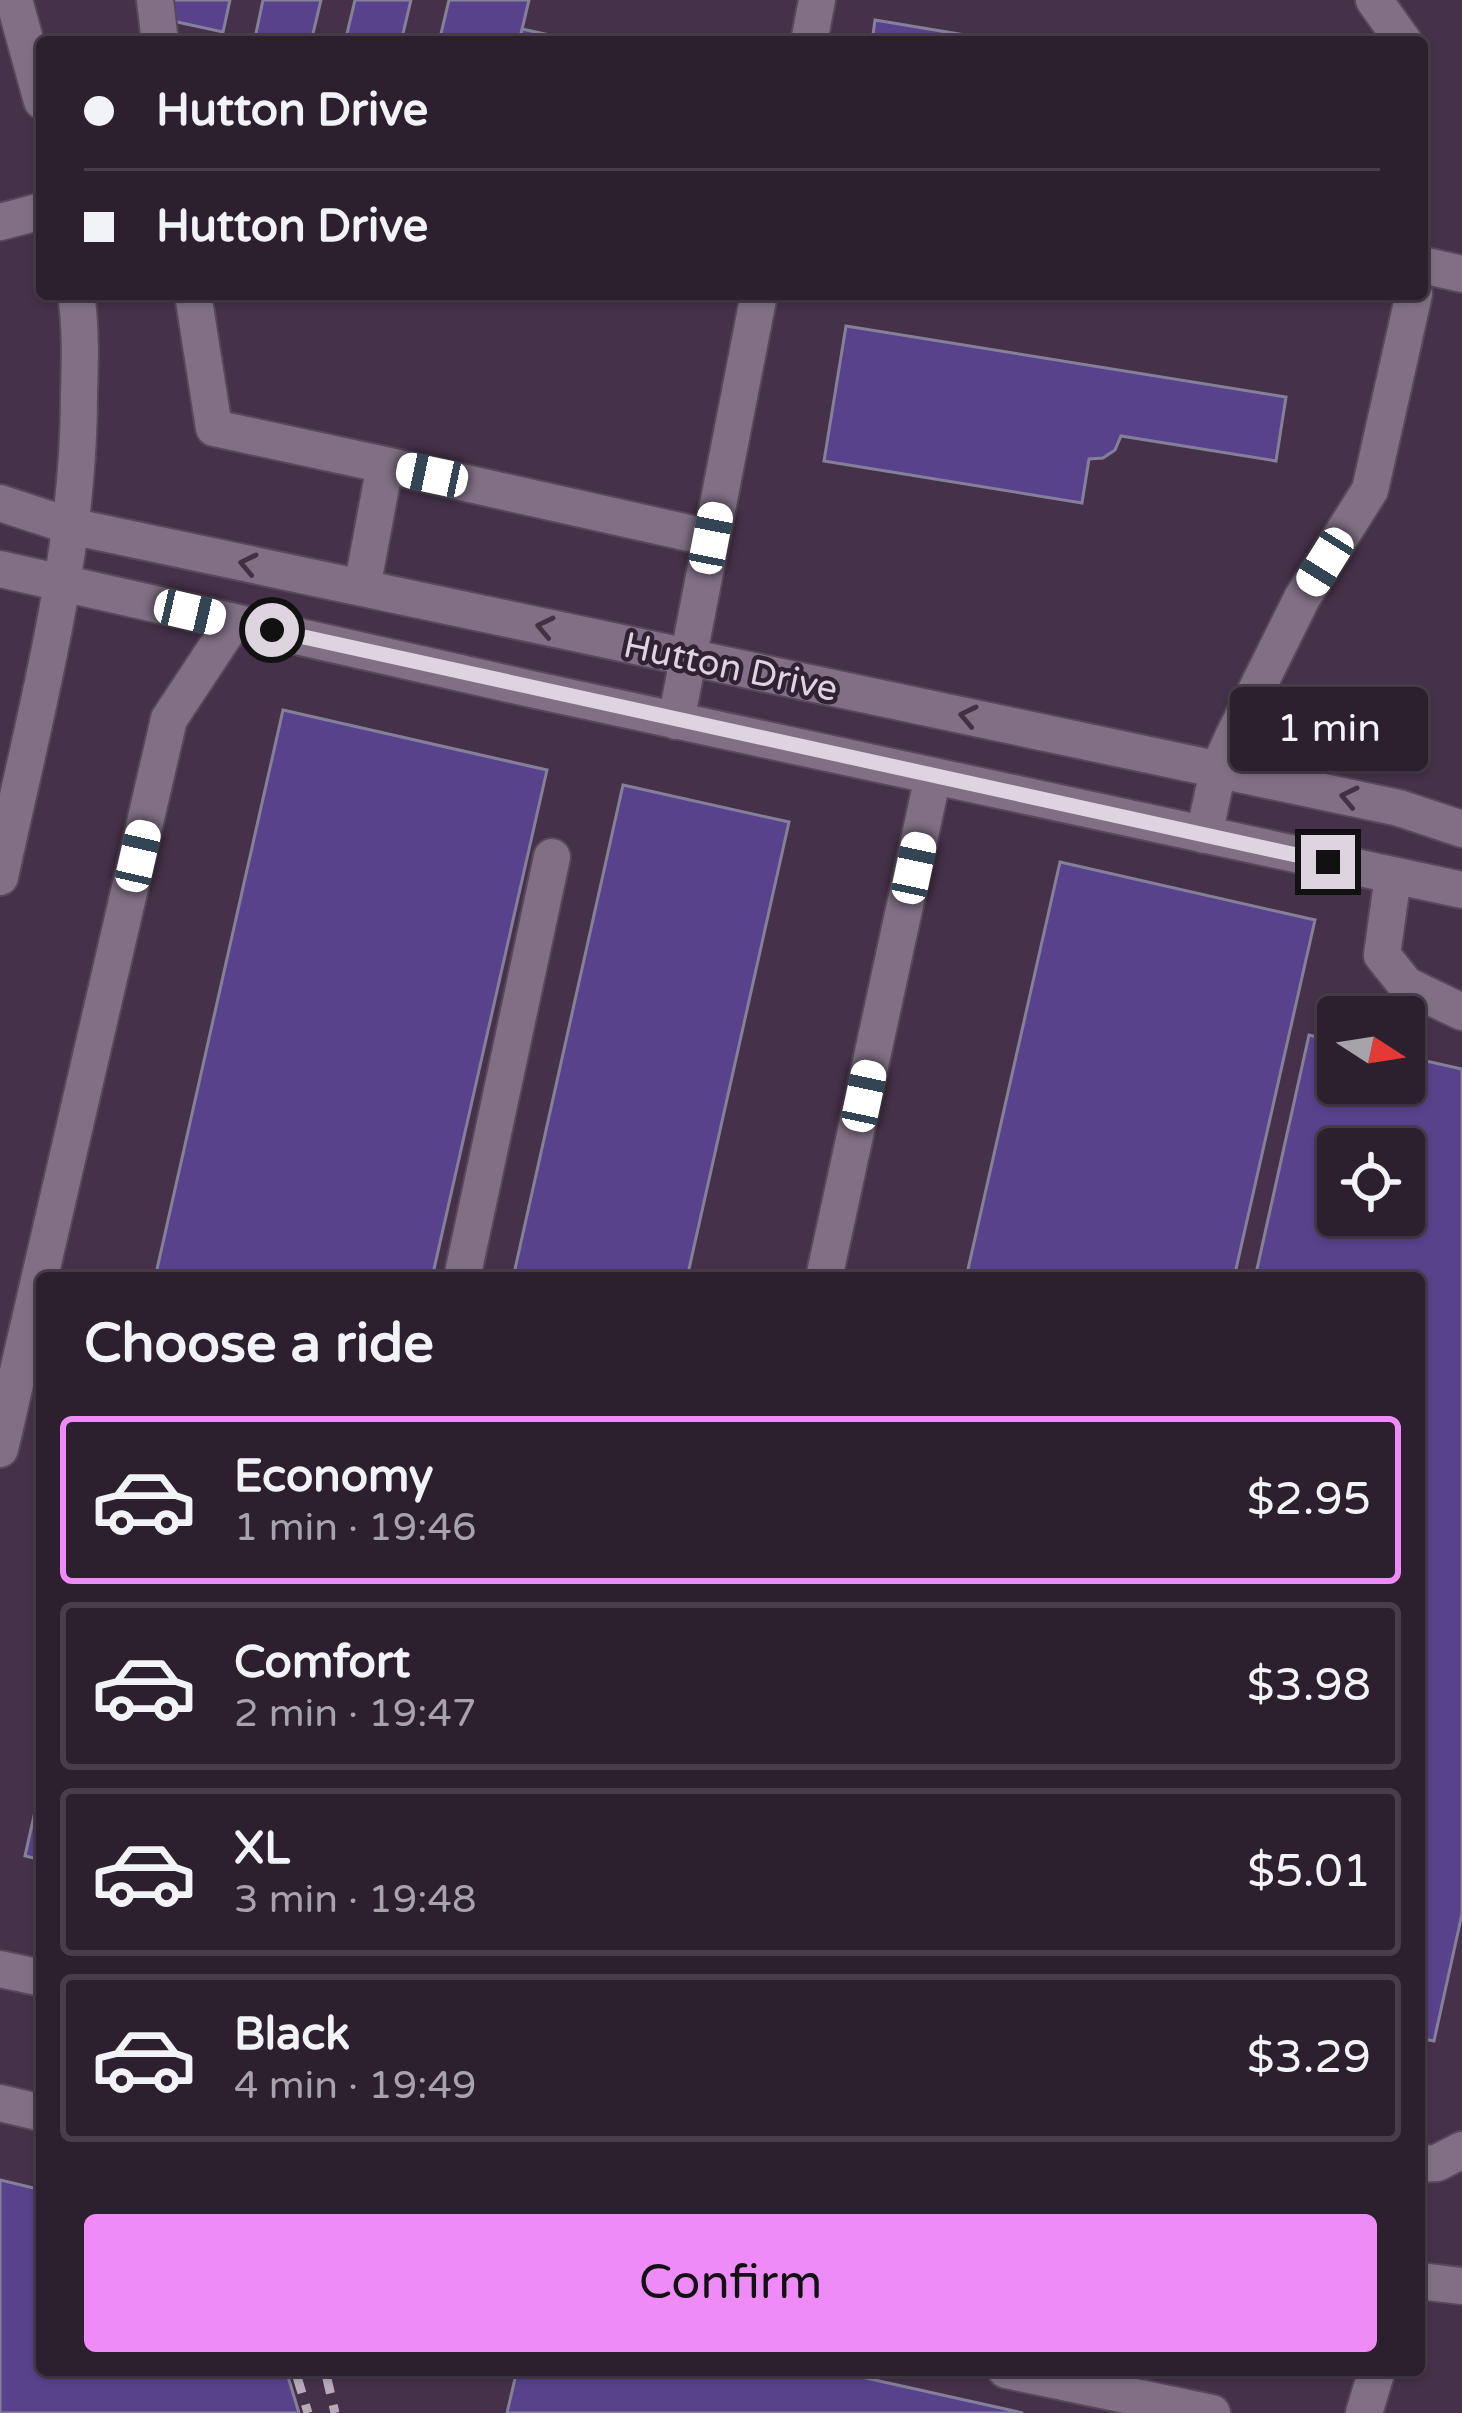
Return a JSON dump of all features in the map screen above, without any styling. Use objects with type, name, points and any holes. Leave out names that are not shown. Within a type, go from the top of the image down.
[{"type":"street","points":[[14,0],[36,79]]},
{"type":"street","points":[[154,0],[159,36]]},
{"type":"street","points":[[810,36],[817,0]]},
{"type":"street","points":[[1374,0],[1400,36]]},
{"type":"street","points":[[0,222],[36,213]]},
{"type":"street","points":[[1428,266],[1462,274]]},
{"type":"street","points":[[0,877],[63,582],[79,446],[77,300]]},
{"type":"street","points":[[194,300],[214,428],[711,538]]},
{"type":"street","points":[[676,721],[758,300]]},
{"type":"street","points":[[1204,835],[1218,770],[1302,598],[1370,490],[1413,300]]},
{"type":"street","points":[[362,589],[385,465]]},
{"type":"street","name":"Hutton Drive","points":[[0,503],[70,526],[1399,808],[1462,829]]},
{"type":"street","name":"Hutton Drive","points":[[0,569],[1462,890]]},
{"type":"street","points":[[41,1272],[170,719],[233,622]]},
{"type":"street","points":[[825,1272],[933,776]]},
{"type":"street","points":[[463,1272],[552,857]]},
{"type":"street","points":[[1393,876],[1382,956],[1406,986],[1462,1012]]},
{"type":"street","points":[[0,1449],[36,1294]]},
{"type":"street","points":[[0,1969],[36,1977]]},
{"type":"street","points":[[0,2103],[36,2112]]},
{"type":"street","points":[[1425,2164],[1462,2150]]},
{"type":"street","points":[[1425,2282],[1462,2286]]},
{"type":"street","points":[[1041,2376],[1212,2413]]},
{"type":"street","points":[[1364,2413],[1375,2376]]},
{"type":"shaded area","points":[[0,0],[1462,0],[1462,2413],[0,2413]]},
{"type":"building","points":[[172,0],[230,0],[223,32],[168,20]]},
{"type":"building","points":[[263,0],[321,0],[312,36],[255,36]]},
{"type":"building","points":[[355,0],[411,0],[402,36],[346,36]]},
{"type":"building","points":[[449,0],[529,0],[520,36],[440,36]]},
{"type":"building","points":[[875,20],[971,36],[873,36]]},
{"type":"building","points":[[522,29],[554,36],[520,36]]},
{"type":"building","points":[[846,326],[1286,397],[1276,461],[1121,436],[1115,450],[1103,458],[1089,459],[1082,503],[824,461]]},
{"type":"building","points":[[283,710],[547,770],[433,1272],[156,1272]]},
{"type":"building","points":[[623,785],[789,822],[688,1272],[514,1272]]},
{"type":"building","points":[[1060,862],[1315,920],[1235,1272],[967,1272]]},
{"type":"building","points":[[1309,1035],[1317,1037],[1317,1104],[1425,1104],[1425,1061],[1462,1069],[1462,1914],[1434,2041],[1425,2039],[1425,1272],[1256,1272]]},
{"type":"building","points":[[36,1807],[36,1859],[25,1856]]},
{"type":"building","points":[[0,2180],[36,2189],[36,2376],[288,2376],[299,2413],[0,2413]]},
{"type":"building","points":[[516,2376],[857,2376],[1023,2413],[507,2413]]},
{"type":"railway","points":[[297,2376],[308,2413]]},
{"type":"railway","points":[[326,2376],[335,2413]]},
{"type":"route","points":[[272,630],[1328,862]]}]
